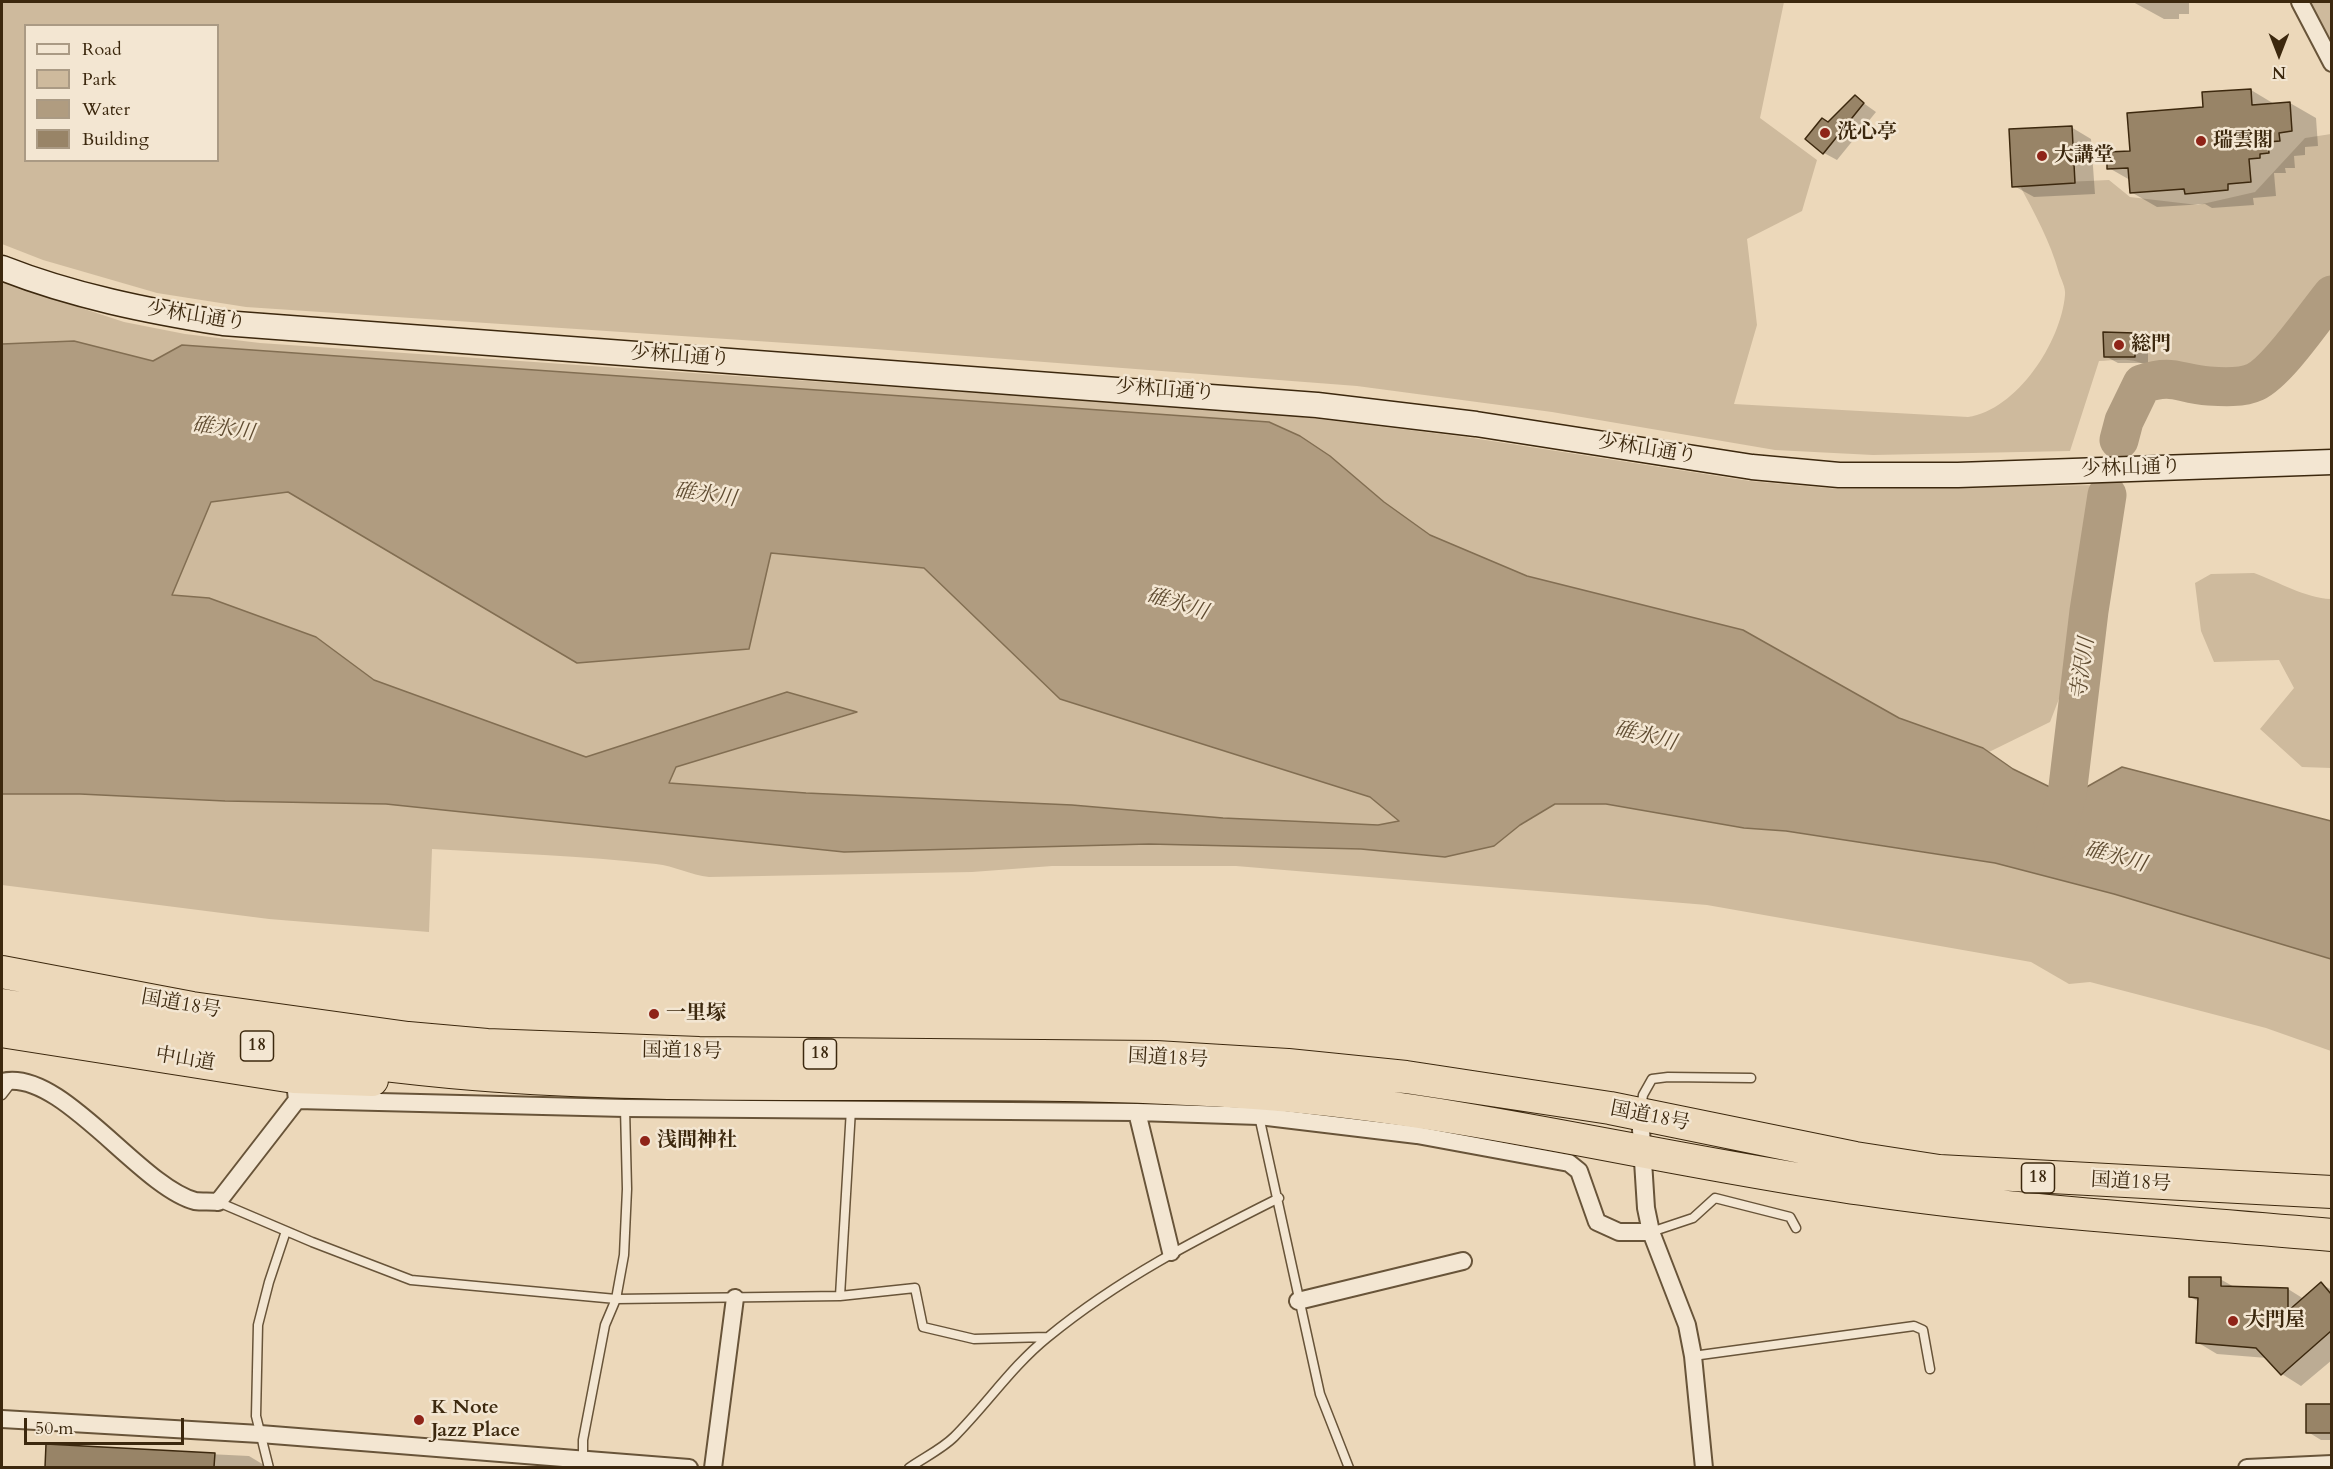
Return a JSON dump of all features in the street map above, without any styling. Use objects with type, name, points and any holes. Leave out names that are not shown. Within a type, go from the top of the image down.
[{"type":"highway","name":"国道18号","points":[[2,972],[192,1008],[385,1035],[487,1045],[687,1052],[1156,1057],[1406,1077],[1640,1114],[1856,1158],[1939,1171],[2331,1192]]},
{"type":"highway","name":"国道18号","points":[[2,1005],[291,1076],[513,1077],[696,1083],[1158,1087],[1293,1096],[1418,1112],[1641,1153],[1860,1189],[1973,1204],[2331,1235]]},
{"type":"highway","name":"中山道","points":[[2,1031],[291,1076]]},
{"type":"street","points":[[2300,2],[2331,63]]},
{"type":"street","name":"少林山通り","points":[[2,268],[30,279],[99,298],[162,313],[224,323],[1188,393],[1317,405],[1555,436],[1752,467],[1839,475],[1958,475],[2331,462]]},
{"type":"street","points":[[7,1082],[34,1085],[67,1105],[164,1183],[194,1201],[218,1202],[291,1076],[625,1108],[1137,1112],[1259,1116],[1417,1135],[1569,1163],[1579,1171],[1597,1222],[1620,1232],[1651,1232]]},
{"type":"street","points":[[1137,1112],[1172,1252]]},
{"type":"street","points":[[1640,1114],[1641,1153],[1651,1232],[1687,1325],[1693,1356],[1704,1467]]},
{"type":"street","points":[[1298,1301],[1463,1261]]},
{"type":"street","points":[[713,1467],[735,1298]]},
{"type":"street","points":[[2,1419],[260,1434],[583,1464],[689,1467]]},
{"type":"street","points":[[2247,1467],[2331,1464]]},
{"type":"lane","points":[[1640,1114],[1644,1095],[1652,1079],[1668,1077],[1751,1078]]},
{"type":"lane","points":[[2,1095],[7,1082]]},
{"type":"lane","points":[[583,1464],[583,1440],[605,1325],[616,1299],[624,1255],[625,1108]]},
{"type":"lane","points":[[840,1296],[851,1109]]},
{"type":"lane","points":[[1259,1116],[1279,1198],[1298,1301],[1320,1394],[1349,1467]]},
{"type":"lane","points":[[909,1467],[953,1439],[1009,1373],[1047,1337],[1119,1283],[1172,1252],[1279,1198]]},
{"type":"lane","points":[[1651,1232],[1693,1218],[1715,1198],[1790,1217],[1796,1228]]},
{"type":"lane","points":[[218,1202],[411,1280],[616,1299],[840,1296],[915,1288],[923,1328],[974,1339],[1047,1337]]},
{"type":"lane","points":[[269,1467],[256,1416],[258,1325],[286,1231]]},
{"type":"lane","points":[[1693,1356],[1914,1326],[1923,1330],[1930,1369]]},
{"type":"green space","points":[[2,2],[1784,2],[1760,118],[1817,160],[1802,211],[1747,239],[1757,325],[1734,404],[1968,417],[1986,412],[2003,402],[2019,388],[2045,352],[2062,313],[2065,289],[2047,239],[2019,184],[2109,180],[2130,197],[2198,205],[2255,192],[2305,138],[2331,134],[2331,291],[2272,361],[2240,380],[2223,380],[2186,371],[2150,370],[2133,361],[2099,361],[2070,451],[1873,455],[1775,450],[1552,412],[1357,386],[862,348],[246,307],[157,293],[43,260],[2,244]]},
{"type":"green space","points":[[2308,2],[2331,2],[2331,45]]},
{"type":"green space","points":[[2,282],[124,322],[185,334],[260,343],[1270,413],[1466,437],[1750,481],[1839,489],[2101,485],[2069,673],[2050,722],[1989,752],[1899,718],[1743,630],[1527,576],[1430,535],[1384,502],[1330,456],[1269,422],[182,345],[153,361],[74,341],[2,344]]},
{"type":"green space","points":[[289,492],[357,531],[782,553],[924,568],[1060,699],[1370,797],[1400,822],[1378,825],[1223,818],[1072,805],[806,793],[669,783],[676,767],[856,713],[787,692],[586,757],[374,680],[316,637],[172,595],[211,502]]},
{"type":"green space","points":[[2254,573],[2302,593],[2331,599],[2331,768],[2302,767],[2260,729],[2294,688],[2279,660],[2214,662],[2201,631],[2195,583],[2211,574]]},
{"type":"green space","points":[[2,794],[80,794],[225,801],[386,804],[843,852],[1149,844],[1361,849],[1444,857],[1494,846],[1520,825],[1555,804],[1606,804],[1744,828],[1785,831],[1995,863],[2114,894],[2331,959],[2331,1051],[2266,1028],[2090,982],[2069,984],[2031,962],[1707,905],[1236,866],[1052,866],[972,872],[709,877],[656,864],[432,849],[429,932],[269,919],[2,885]]},
{"type":"water","name":"碓氷川","points":[[74,341],[153,361],[182,345],[1269,422],[1300,436],[1330,456],[1384,502],[1430,535],[1527,576],[1743,630],[1899,718],[1983,748],[2013,769],[2056,790],[2083,789],[2122,767],[2331,821],[2331,959],[2114,894],[1995,863],[1786,831],[1744,828],[1606,804],[1555,804],[1520,825],[1494,846],[1445,857],[1361,849],[1149,844],[844,852],[386,804],[225,801],[80,794],[2,794],[2,344]],"holes":[[[288,492],[577,663],[749,649],[771,553],[924,568],[1060,699],[1370,797],[1399,821],[1378,825],[1223,818],[1072,805],[806,793],[669,783],[676,767],[857,712],[787,692],[586,757],[374,680],[316,637],[209,598],[172,595],[211,502]]]},
{"type":"building","name":"瑞雲閣","points":[[2251,89],[2252,105],[2290,102],[2292,131],[2279,133],[2280,141],[2268,142],[2269,153],[2260,154],[2260,158],[2249,159],[2251,182],[2228,184],[2228,190],[2185,194],[2184,189],[2130,193],[2128,168],[2107,169],[2107,152],[2130,151],[2127,113],[2203,107],[2202,92]]},
{"type":"building","name":"洗心亭","points":[[1855,95],[1864,103],[1823,154],[1805,139],[1822,118],[1828,122]]},
{"type":"building","name":"大講堂","points":[[2072,126],[2075,183],[2012,187],[2009,129]]},
{"type":"building","name":"総門","points":[[2103,332],[2135,333],[2135,357],[2104,357]]},
{"type":"building","points":[[2189,1277],[2221,1277],[2221,1286],[2288,1288],[2288,1311],[2321,1282],[2331,1294],[2331,1331],[2281,1375],[2256,1348],[2196,1343],[2198,1298],[2189,1297]]},
{"type":"building","points":[[2306,1404],[2331,1404],[2331,1433],[2306,1433]]},
{"type":"building","points":[[46,1444],[215,1453],[214,1467],[45,1467]]},
{"type":"waterway","name":"寺沢川","points":[[2119,440],[2124,421],[2142,384],[2162,379],[2220,387],[2255,382],[2285,355],[2332,295]]},
{"type":"waterway","name":"寺沢川","points":[[2053,841],[2067,795],[2089,611],[2107,495]]},
{"type":"place","name":"洗心亭","points":[[1825,133]]},
{"type":"place","name":"瑞雲閣","points":[[2201,141]]},
{"type":"place","name":"大講堂","points":[[2042,156]]},
{"type":"place","name":"総門","points":[[2119,345]]},
{"type":"place","name":"一里塚","points":[[654,1014]]},
{"type":"place","name":"浅間神社","points":[[645,1141]]},
{"type":"place","name":"大門屋","points":[[2233,1321]]},
{"type":"place","name":"K Note Jazz Place","points":[[419,1420]]}]
